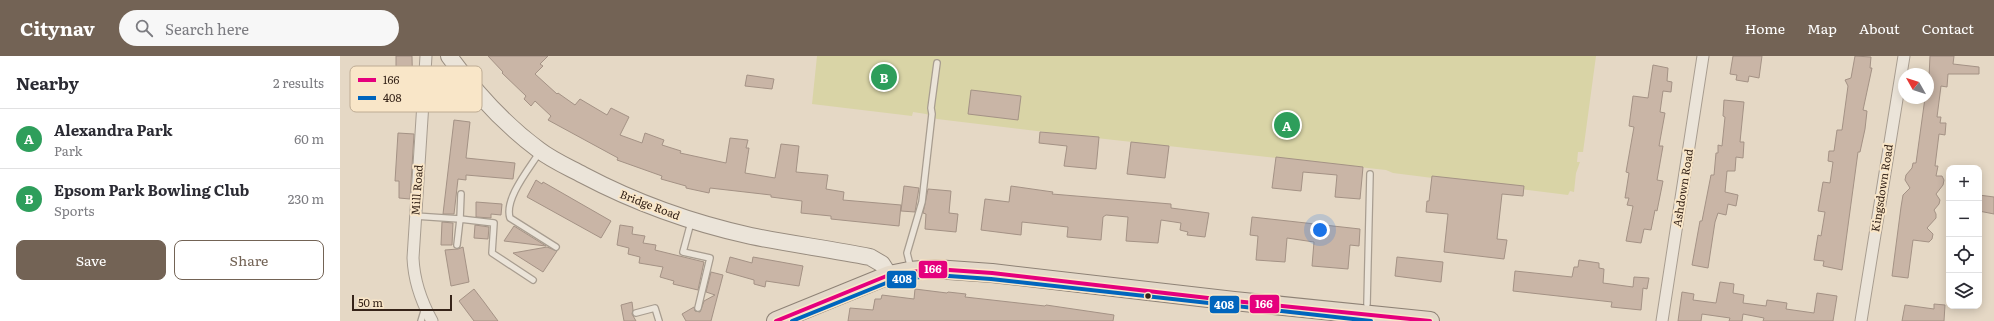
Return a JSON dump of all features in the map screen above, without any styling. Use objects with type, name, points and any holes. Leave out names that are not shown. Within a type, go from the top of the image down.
[{"type":"main road","name":"Bridge Road","points":[[449,56],[456,66]]},
{"type":"main road","name":"Bridge Road","points":[[482,97],[502,118],[540,150],[611,190],[638,202],[692,221],[749,236],[870,257],[882,264],[889,276]]},
{"type":"main road","points":[[776,321],[889,276],[911,271],[935,269],[992,273],[1262,304],[1430,321]]},
{"type":"street","name":"Mill Road","points":[[425,66],[426,56]]},
{"type":"street","name":"Ashdown Road","points":[[1662,321],[1703,56]]},
{"type":"street","name":"Kingsdown Road","points":[[1861,321],[1904,56]]},
{"type":"street","name":"Mill Road","points":[[422,112],[412,258],[414,277],[432,321]]},
{"type":"lane","points":[[911,271],[907,253],[922,202],[937,63]]},
{"type":"lane","points":[[540,150],[512,198],[509,214],[510,218],[556,247]]},
{"type":"lane","points":[[1367,304],[1370,174]]},
{"type":"lane","points":[[457,245],[461,194]]},
{"type":"lane","points":[[415,216],[494,223],[492,253],[533,280]]},
{"type":"lane","points":[[692,221],[683,252],[710,258],[698,308]]},
{"type":"lane","points":[[421,321],[425,307]]},
{"type":"lane","points":[[636,313],[655,308],[659,321]]},
{"type":"shaded area","points":[[817,56],[1596,56],[1583,152],[1578,152],[1577,162],[1580,162],[1576,173],[1574,192],[1570,191],[1568,195],[1393,173],[1386,170],[937,119],[926,114],[913,112],[912,116],[812,104]]},
{"type":"building","points":[[396,56],[412,56],[412,66],[396,66]]},
{"type":"building","points":[[488,56],[548,56],[540,64],[543,66],[535,74],[557,94],[558,93],[575,105],[580,99],[607,115],[611,108],[629,117],[620,135],[642,143],[645,133],[664,140],[662,145],[681,151],[680,153],[726,163],[730,138],[748,140],[746,148],[749,148],[745,173],[775,178],[781,144],[799,146],[796,172],[828,175],[826,189],[844,192],[843,200],[901,205],[899,226],[831,219],[831,216],[801,213],[802,201],[771,197],[771,195],[710,188],[709,193],[686,188],[686,186],[661,179],[662,176],[617,160],[618,158],[548,120],[551,116],[535,101],[531,106],[524,99],[526,96],[502,73],[503,72]]},
{"type":"building","points":[[1733,56],[1762,56],[1759,78],[1749,76],[1748,82],[1736,80],[1737,75],[1730,74]]},
{"type":"building","points":[[1855,56],[1871,57],[1870,68],[1872,68],[1863,110],[1867,111],[1865,129],[1860,152],[1858,152],[1842,270],[1823,266],[1824,261],[1814,260],[1818,235],[1821,236],[1825,212],[1818,211],[1823,182],[1830,183],[1833,162],[1828,161],[1829,151],[1834,151],[1837,130],[1842,130],[1848,86],[1845,80],[1851,78]]},
{"type":"building","points":[[1930,56],[1954,56],[1953,64],[1979,67],[1979,74],[1948,74],[1947,87],[1941,86],[1937,117],[1941,117],[1940,123],[1946,123],[1945,135],[1939,134],[1935,166],[1938,166],[1936,176],[1942,176],[1944,180],[1943,185],[1936,194],[1940,200],[1939,204],[1934,210],[1936,218],[1927,228],[1933,234],[1932,239],[1929,242],[1913,240],[1908,278],[1892,276],[1903,195],[1910,188],[1905,180],[1906,175],[1912,168],[1913,163],[1916,163],[1924,104],[1934,104],[1934,68],[1929,68]]},
{"type":"building","points":[[1653,65],[1668,68],[1667,81],[1672,82],[1671,92],[1663,91],[1660,112],[1665,113],[1659,146],[1663,146],[1657,180],[1663,181],[1657,211],[1655,210],[1651,230],[1644,229],[1641,243],[1626,241],[1633,206],[1627,205],[1629,198],[1625,198],[1629,173],[1626,172],[1634,127],[1629,126],[1633,96],[1648,98]]},
{"type":"building","points":[[747,75],[774,79],[772,89],[745,86]]},
{"type":"building","points":[[971,90],[1021,96],[1018,120],[968,114]]},
{"type":"building","points":[[1724,100],[1744,102],[1740,142],[1744,142],[1743,158],[1736,157],[1735,171],[1727,171],[1725,192],[1738,195],[1736,206],[1728,204],[1726,215],[1718,213],[1715,222],[1708,268],[1692,265],[1700,221],[1702,221],[1711,175],[1714,175],[1718,145],[1722,146],[1725,117],[1723,116]]},
{"type":"building","points":[[454,120],[470,122],[466,158],[515,163],[513,179],[466,175],[466,180],[458,179],[454,214],[443,214]]},
{"type":"building","points":[[1040,132],[1099,137],[1096,169],[1064,166],[1067,146],[1039,143]]},
{"type":"building","points":[[398,133],[414,134],[410,199],[399,198],[399,181],[395,181]]},
{"type":"building","points":[[1131,142],[1169,146],[1165,178],[1127,174]]},
{"type":"building","points":[[1276,157],[1363,167],[1360,199],[1335,197],[1337,175],[1303,172],[1301,191],[1272,188]]},
{"type":"building","points":[[1432,176],[1524,186],[1523,196],[1502,194],[1497,239],[1507,240],[1504,259],[1444,252],[1448,214],[1426,212]]},
{"type":"building","points":[[536,180],[542,184],[543,182],[611,221],[601,238],[527,197]]},
{"type":"building","points":[[904,186],[919,188],[915,212],[901,211]]},
{"type":"building","points":[[1011,186],[1053,192],[1052,194],[1171,204],[1171,208],[1209,213],[1205,237],[1187,235],[1188,232],[1180,230],[1181,223],[1161,220],[1158,243],[1126,241],[1128,217],[1106,215],[1103,217],[1101,240],[1067,237],[1068,227],[1022,222],[1021,235],[981,230],[985,199],[1009,202]]},
{"type":"building","points":[[928,189],[951,191],[949,213],[958,214],[956,232],[925,229],[926,214],[923,213]]},
{"type":"building","points":[[1982,195],[1994,197],[1994,214],[1982,212]]},
{"type":"building","points":[[476,202],[502,204],[501,215],[491,214],[491,218],[476,217]]},
{"type":"building","points":[[1252,217],[1360,229],[1359,246],[1350,245],[1348,269],[1312,266],[1314,242],[1287,238],[1285,262],[1256,260],[1258,236],[1250,235]]},
{"type":"building","points":[[442,222],[453,223],[452,245],[441,245]]},
{"type":"building","points":[[475,225],[489,227],[488,239],[474,238]]},
{"type":"building","points":[[620,225],[633,227],[632,234],[645,236],[643,243],[656,245],[655,250],[704,262],[698,290],[673,284],[674,281],[660,277],[663,267],[639,263],[640,257],[628,254],[629,248],[617,245]]},
{"type":"building","points":[[514,226],[546,246],[504,241]]},
{"type":"building","points":[[463,247],[469,282],[451,286],[445,250]]},
{"type":"building","points":[[547,247],[557,251],[543,272],[513,253]]},
{"type":"building","points":[[730,257],[752,263],[753,257],[803,266],[799,286],[766,281],[765,287],[754,284],[754,280],[726,272]]},
{"type":"building","points":[[1397,257],[1443,262],[1441,282],[1395,276]]},
{"type":"building","points":[[1579,260],[1599,263],[1599,268],[1604,269],[1603,283],[1633,287],[1634,277],[1649,278],[1647,289],[1643,288],[1641,310],[1611,307],[1612,302],[1513,291],[1515,271],[1572,277],[1574,267],[1578,267]]},
{"type":"building","points":[[711,272],[723,275],[711,321],[686,321],[682,314],[694,307],[695,311],[700,312],[704,301],[715,295],[706,292]]},
{"type":"building","points":[[1720,282],[1734,284],[1733,293],[1744,295],[1743,303],[1766,306],[1767,300],[1787,303],[1786,309],[1814,313],[1817,293],[1837,296],[1833,321],[1763,321],[1764,318],[1743,314],[1742,321],[1729,321],[1730,318],[1702,314],[1701,321],[1678,321],[1682,292],[1694,294],[1693,300],[1716,303]]},
{"type":"building","points":[[474,289],[498,321],[474,321],[459,301]]},
{"type":"building","points":[[915,289],[966,294],[965,297],[1046,305],[1114,315],[1113,321],[848,321],[850,308],[873,310],[875,299],[881,299],[882,295],[914,299]]},
{"type":"building","points":[[632,302],[632,314],[636,321],[624,321],[621,305]]},
{"type":"building","points":[[1934,304],[1945,305],[1944,321],[1902,321],[1905,305],[1934,309]]},
{"type":"transit line","name":"166","points":[[776,321],[889,275],[935,269],[992,273],[1234,301],[1430,321]]},
{"type":"transit line","name":"408","points":[[792,321],[891,281],[935,275],[991,279],[1371,321]]},
{"type":"place","name":"Epsom Park Bowling Club","points":[[884,77]]},
{"type":"place","name":"Alexandra Park","points":[[1287,125]]}]
